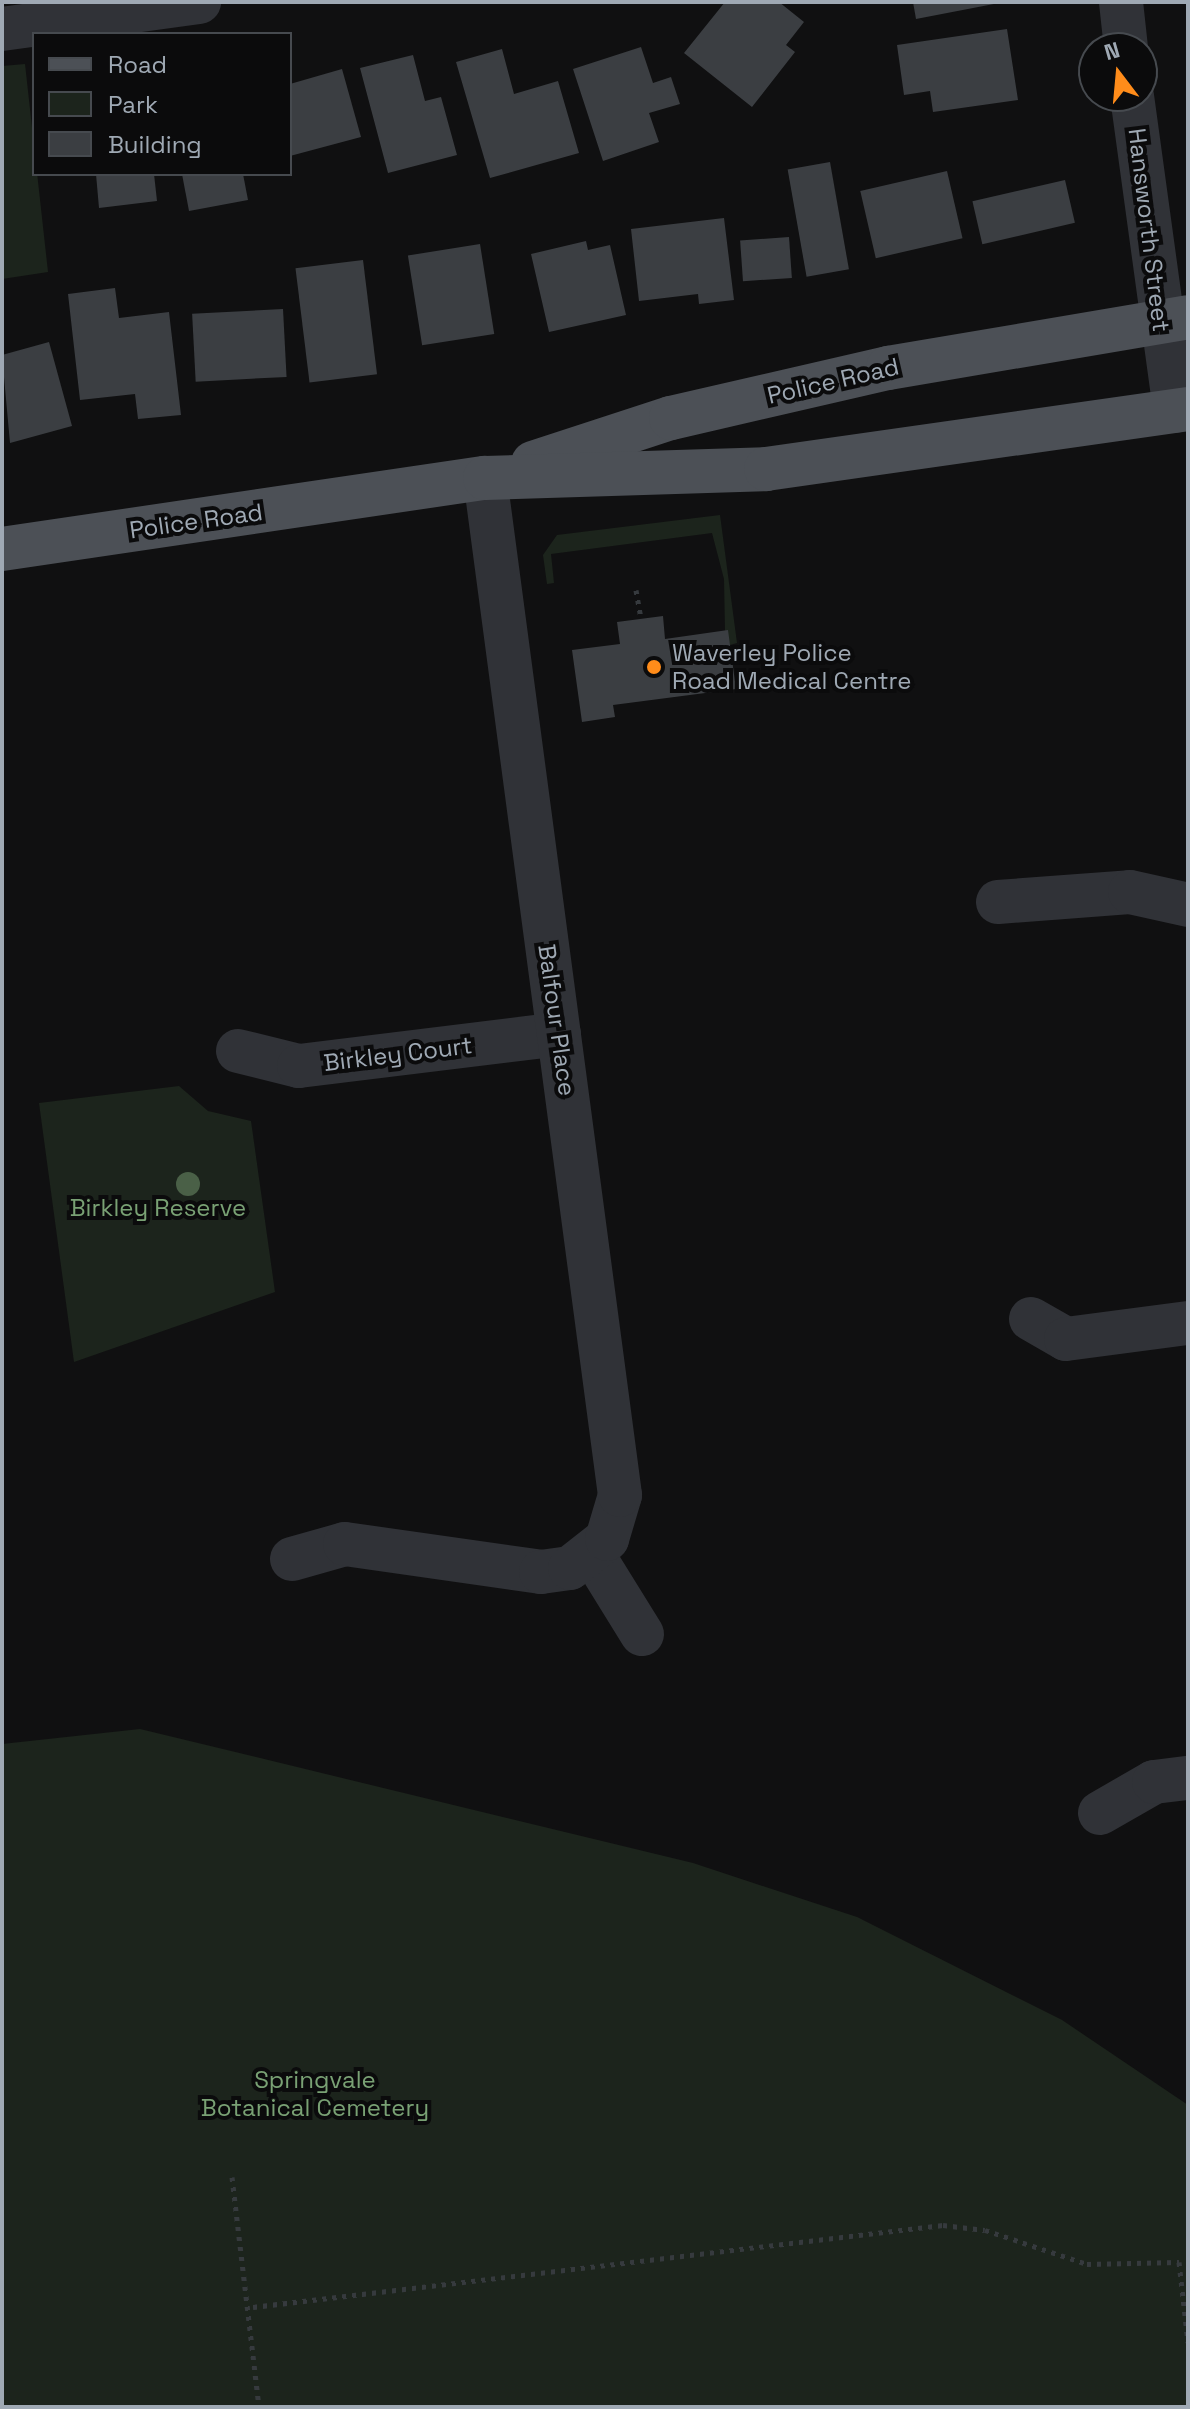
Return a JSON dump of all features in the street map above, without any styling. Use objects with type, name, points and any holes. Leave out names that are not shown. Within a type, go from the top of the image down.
[{"type":"main road","name":"Police Road","points":[[485,478],[671,418],[888,368],[1174,318]]},
{"type":"main road","name":"Police Road","points":[[2,549],[485,478],[766,469],[1182,410]]},
{"type":"street","points":[[2,29],[199,2]]},
{"type":"street","points":[[1121,2],[1124,32]]},
{"type":"street","name":"Hansworth Street","points":[[1135,112],[1174,318],[1182,410]]},
{"type":"street","name":"Balfour Place","points":[[485,478],[620,1495],[607,1539],[593,1555]]},
{"type":"street","points":[[998,902],[1130,892],[1188,905]]},
{"type":"street","name":"Birkley Court","points":[[238,1051],[299,1066],[559,1034]]},
{"type":"street","points":[[1031,1319],[1066,1339],[1188,1323]]},
{"type":"street","points":[[292,1559],[345,1544],[541,1572],[593,1555],[642,1634]]},
{"type":"street","points":[[1100,1813],[1154,1782],[1188,1778]]},
{"type":"path","points":[[636,590],[641,619]]},
{"type":"path","points":[[232,2177],[253,2307],[259,2407]]},
{"type":"path","points":[[253,2307],[943,2225],[985,2230],[1087,2264],[1179,2262],[1188,2342]]},
{"type":"green space","points":[[25,64],[32,127],[32,176],[37,176],[48,272],[2,279],[2,66]]},
{"type":"green space","points":[[720,515],[737,643],[730,645],[725,631],[724,579],[712,533],[551,554],[554,583],[547,584],[543,555],[557,535]]},
{"type":"green space","name":"Birkley Reserve","points":[[179,1086],[208,1111],[251,1121],[275,1292],[74,1362],[39,1103]]},
{"type":"green space","name":"Springvale Botanical Cemetery","points":[[140,1729],[693,1863],[857,1917],[1062,2020],[1188,2105],[1188,2407],[2,2407],[2,1744]]},
{"type":"building","points":[[725,2],[779,2],[804,22],[786,45],[795,52],[752,107],[684,53]]},
{"type":"building","points":[[913,2],[999,2],[999,3],[916,19]]},
{"type":"building","points":[[1007,29],[1018,100],[933,112],[930,91],[904,95],[897,45]]},
{"type":"building","points":[[641,47],[653,83],[671,77],[680,104],[649,113],[659,142],[603,161],[573,69]]},
{"type":"building","points":[[502,49],[514,94],[558,81],[579,153],[490,178],[456,62]]},
{"type":"building","points":[[413,55],[425,101],[441,97],[457,155],[388,173],[360,68]]},
{"type":"building","points":[[342,69],[361,137],[292,155],[292,83]]},
{"type":"building","points":[[830,162],[849,269],[807,277],[788,169]]},
{"type":"building","points":[[947,171],[963,238],[876,258],[860,191]]},
{"type":"building","points":[[96,176],[154,176],[157,201],[99,208]]},
{"type":"building","points":[[182,176],[243,176],[248,200],[189,211]]},
{"type":"building","points":[[1065,180],[1075,223],[982,244],[972,201]]},
{"type":"building","points":[[724,218],[734,300],[699,304],[698,294],[639,301],[631,229]]},
{"type":"building","points":[[789,237],[792,278],[743,281],[740,240]]},
{"type":"building","points":[[586,241],[588,250],[610,245],[626,315],[549,332],[531,254]]},
{"type":"building","points":[[480,244],[494,334],[422,345],[408,255]]},
{"type":"building","points":[[363,260],[377,374],[310,382],[296,268]]},
{"type":"building","points":[[115,288],[119,318],[169,312],[181,415],[138,419],[135,394],[80,400],[68,294]]},
{"type":"building","points":[[283,309],[287,377],[196,382],[192,314]]},
{"type":"building","points":[[49,342],[72,426],[10,443],[2,355]]},
{"type":"building","name":"Waverley Police Road Medical Centre","points":[[663,616],[665,639],[728,630],[736,689],[613,705],[615,717],[582,722],[572,650],[620,644],[617,622]]},
{"type":"place","name":"Waverley Police Road Medical Centre","points":[[654,667]]}]
